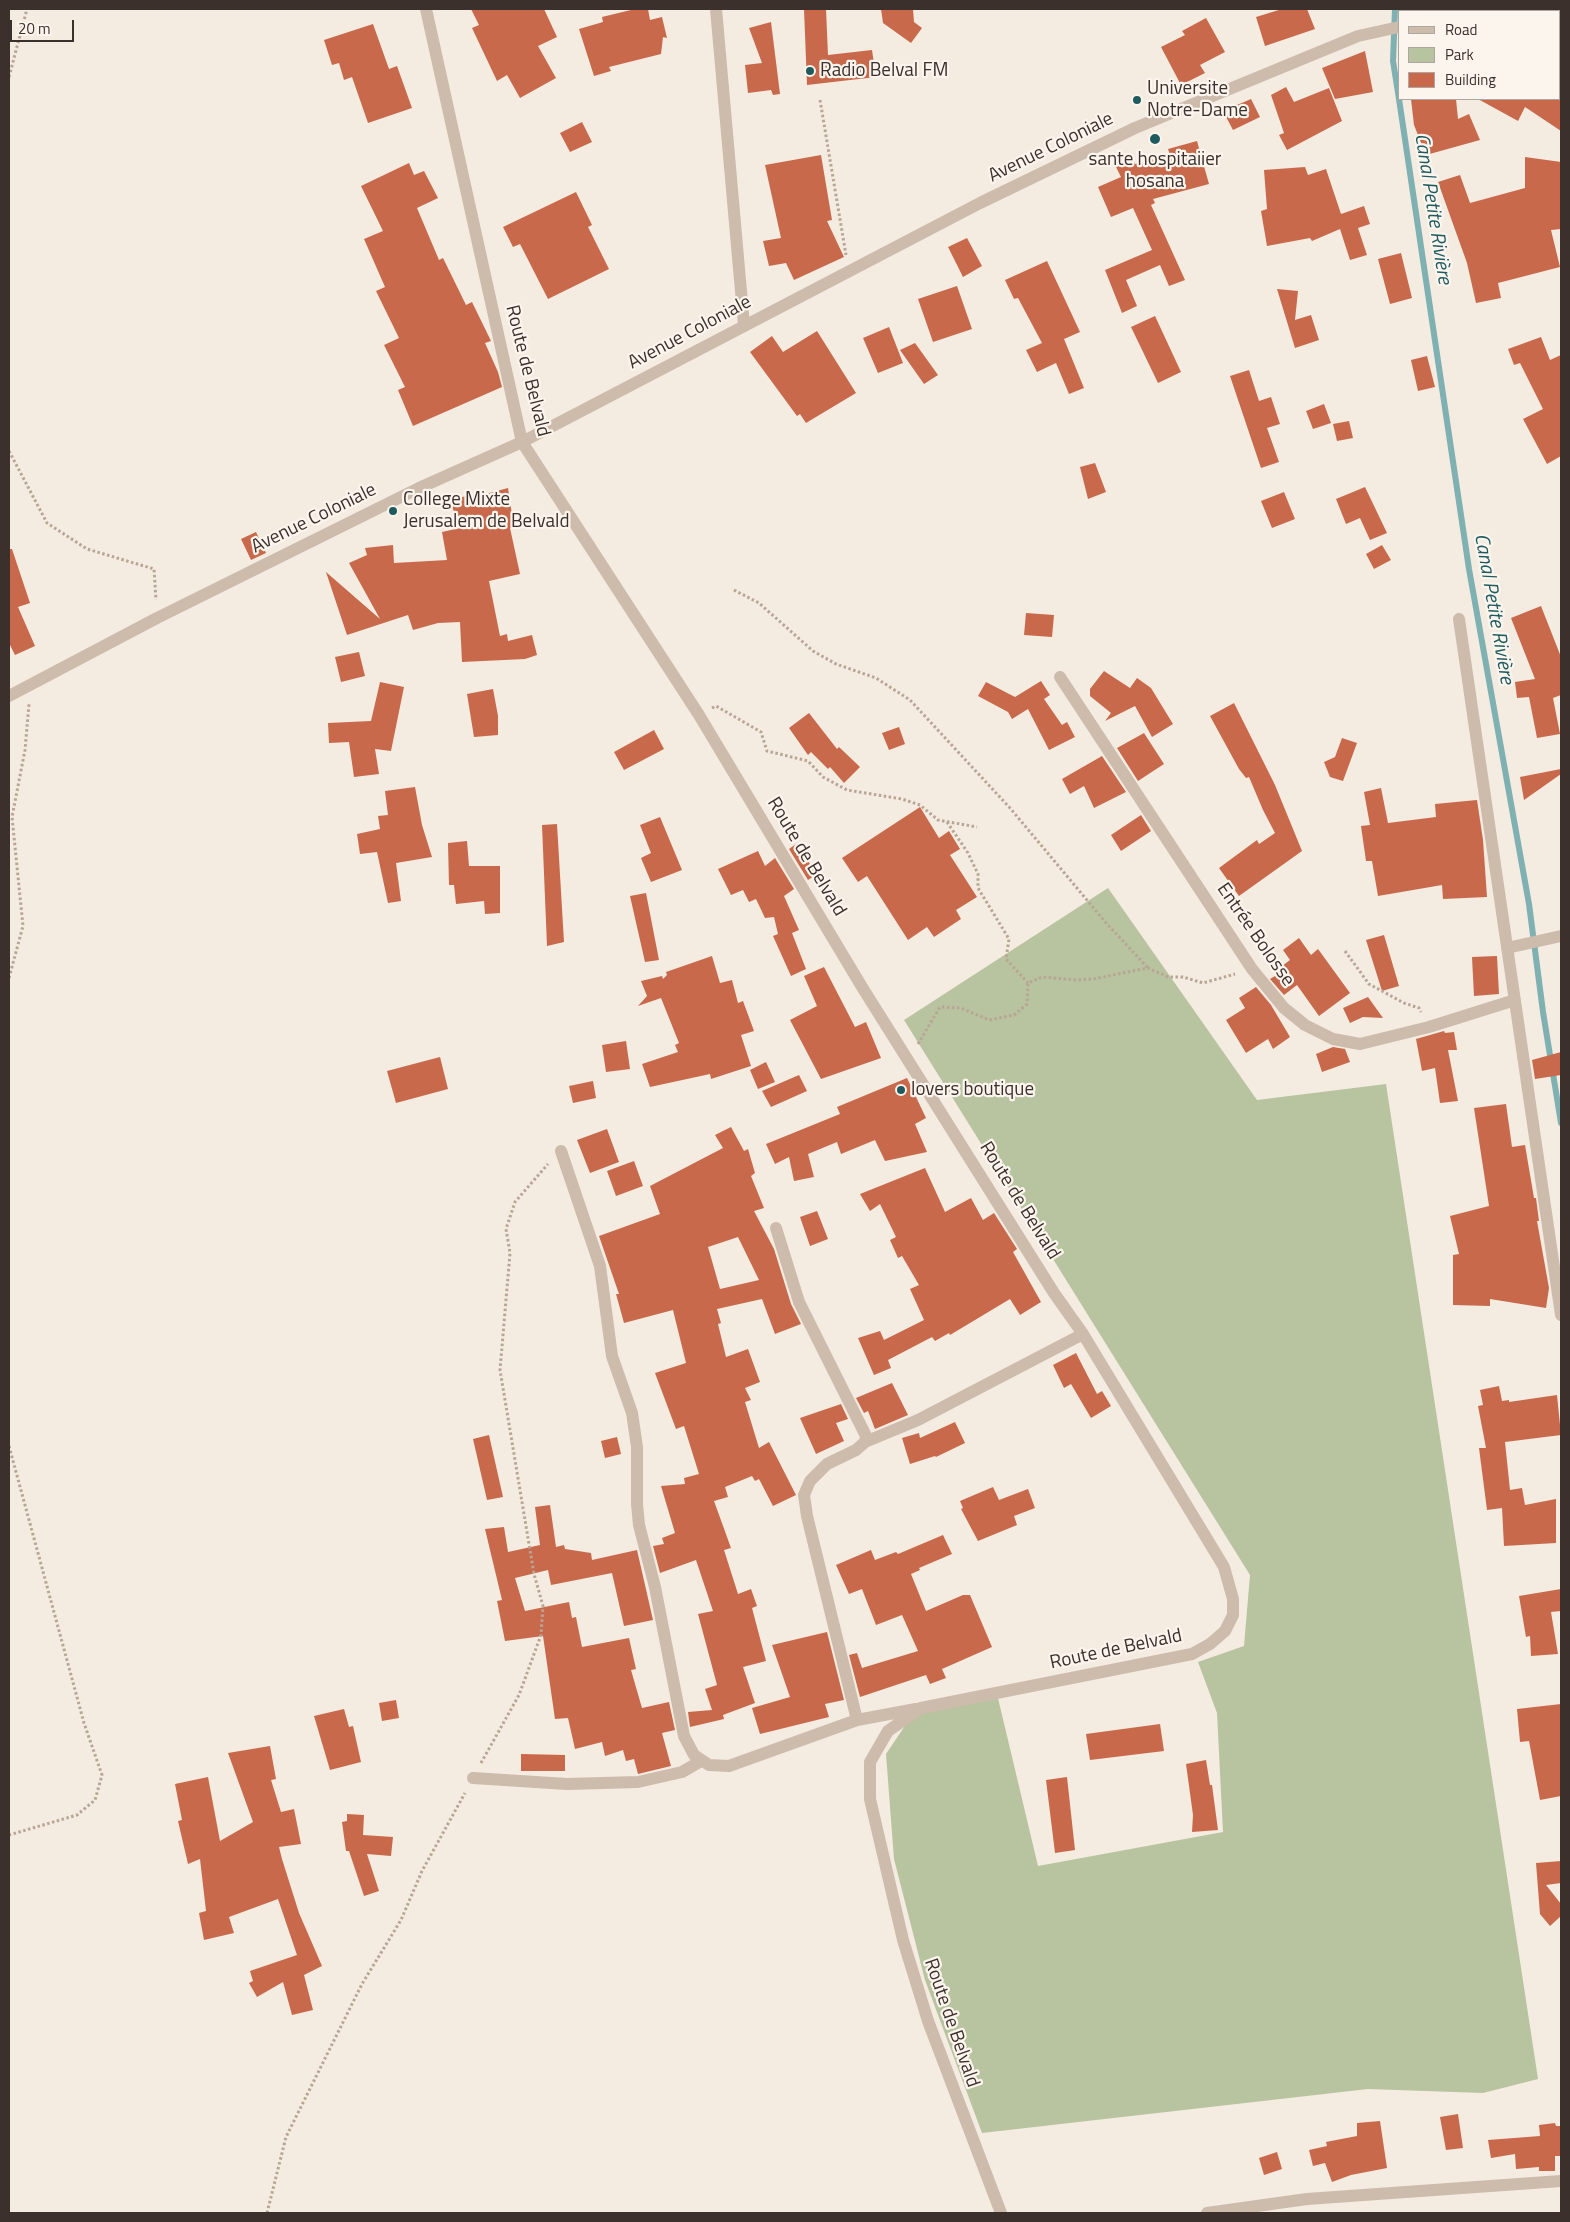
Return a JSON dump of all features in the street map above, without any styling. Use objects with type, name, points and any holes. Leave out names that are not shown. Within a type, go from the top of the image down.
[{"type":"street","name":"Route de Belvald","points":[[426,9],[522,442],[699,716],[909,1061],[1054,1293],[1083,1334],[1224,1566],[1233,1599],[1233,1615],[1225,1631],[1192,1654],[921,1708],[888,1731],[870,1762],[870,1799],[902,1940],[925,2012],[1001,2213]]},
{"type":"street","points":[[716,9],[744,325]]},
{"type":"street","name":"Avenue Coloniale","points":[[9,696],[157,618],[419,488],[522,442],[849,270],[980,203],[1135,128],[1358,36],[1398,27]]},
{"type":"street","points":[[1459,619],[1561,1315]]},
{"type":"street","name":"Entrée Bolosse","points":[[1060,677],[1252,968],[1284,1008],[1305,1025],[1333,1039],[1360,1044],[1429,1028],[1515,1000]]},
{"type":"street","points":[[1507,948],[1561,936]]},
{"type":"street","points":[[561,1151],[600,1266],[612,1356],[632,1413],[636,1439],[639,1526],[655,1587],[684,1736],[694,1756],[709,1765],[729,1766],[857,1720],[921,1708]]},
{"type":"street","points":[[776,1228],[799,1302],[862,1423],[866,1436],[865,1442]]},
{"type":"street","points":[[857,1720],[807,1516],[804,1495],[810,1481],[827,1464],[856,1450],[865,1442],[925,1416],[1083,1334]]},
{"type":"street","points":[[473,1778],[567,1784],[638,1782],[682,1772],[701,1761]]},
{"type":"street","points":[[1208,2213],[1307,2199],[1561,2181]]},
{"type":"path","points":[[9,77],[27,9]]},
{"type":"path","points":[[820,100],[849,270]]},
{"type":"path","points":[[9,451],[46,523],[87,549],[154,569],[157,618]]},
{"type":"path","points":[[734,590],[759,603],[813,651],[836,664],[876,678],[910,700],[1010,808],[1107,924],[1148,968],[1168,978],[1183,977],[1203,983],[1252,968]]},
{"type":"path","points":[[9,978],[23,926],[12,817],[25,750],[30,686]]},
{"type":"path","points":[[699,716],[716,706],[761,732],[767,750],[808,761],[823,777],[847,790],[902,799],[920,805],[938,820],[977,827]]},
{"type":"path","points":[[909,1061],[940,1007],[962,1008],[989,1020],[1014,1015],[1027,1004],[1028,984],[1006,959],[1008,939],[978,888],[978,874],[968,853],[946,821]]},
{"type":"path","points":[[1345,951],[1364,979],[1390,996],[1418,1008],[1429,1028]]},
{"type":"path","points":[[1028,984],[1042,977],[1076,980],[1092,979],[1148,968]]},
{"type":"path","points":[[267,2213],[286,2137],[362,1984],[401,1920],[422,1871],[519,1695],[541,1635],[543,1606],[534,1574],[500,1370],[510,1253],[506,1229],[515,1202],[532,1180],[561,1151]]},
{"type":"path","points":[[9,1446],[84,1723],[102,1775],[95,1800],[77,1814],[9,1835]]},
{"type":"green space","points":[[1108,888],[1257,1100],[1386,1084],[1538,2079],[1483,2093],[1368,2089],[982,2133],[925,1980],[894,1859],[886,1754],[917,1708],[997,1694],[1038,1866],[1223,1832],[1217,1713],[1198,1662],[1244,1646],[1250,1575],[904,1020]]},
{"type":"building","points":[[471,9],[544,9],[557,37],[538,46],[556,78],[520,98],[507,75],[497,81],[472,28],[479,25]]},
{"type":"building","points":[[635,9],[648,9],[650,20],[662,17],[667,38],[663,37],[661,54],[609,67],[611,71],[594,76],[579,29],[603,22],[602,17]]},
{"type":"building","points":[[804,9],[826,9],[828,55],[872,50],[876,77],[807,85]]},
{"type":"building","points":[[881,9],[913,9],[914,22],[922,28],[911,43],[883,23]]},
{"type":"building","points":[[1282,9],[1307,9],[1315,29],[1265,46],[1256,17]]},
{"type":"building","points":[[1206,18],[1225,52],[1200,65],[1205,73],[1181,85],[1161,47],[1185,35],[1182,31]]},
{"type":"building","points":[[771,22],[780,94],[773,95],[771,90],[748,93],[745,65],[762,63],[749,28]]},
{"type":"building","points":[[373,24],[389,69],[397,66],[412,108],[368,123],[352,77],[344,80],[339,63],[332,65],[324,40]]},
{"type":"building","points":[[1365,51],[1373,92],[1335,99],[1322,68]]},
{"type":"building","points":[[1286,87],[1294,102],[1329,88],[1342,121],[1287,150],[1279,135],[1284,133],[1271,95]]},
{"type":"building","points":[[1251,99],[1260,117],[1233,130],[1223,111]]},
{"type":"building","points":[[1561,99],[1561,131],[1525,107],[1518,121],[1480,100]]},
{"type":"building","points":[[1411,100],[1456,100],[1458,119],[1469,114],[1480,140],[1426,155],[1414,125]]},
{"type":"building","points":[[582,122],[592,142],[570,152],[560,133]]},
{"type":"building","points":[[1197,141],[1209,184],[1153,199],[1155,203],[1151,205],[1185,280],[1169,286],[1160,265],[1126,280],[1137,306],[1122,313],[1105,270],[1152,250],[1133,208],[1111,217],[1098,187],[1121,177],[1116,167],[1132,159],[1135,164],[1170,155],[1168,149]]},
{"type":"building","points":[[821,155],[832,220],[827,221],[844,257],[794,280],[786,263],[769,266],[763,241],[781,238],[765,165]]},
{"type":"building","points":[[1525,157],[1561,162],[1561,229],[1551,230],[1560,267],[1498,283],[1501,298],[1476,303],[1467,263],[1438,182],[1460,175],[1470,203],[1525,188]]},
{"type":"building","points":[[409,163],[414,175],[424,171],[438,198],[417,208],[439,260],[443,258],[466,305],[472,302],[491,341],[485,343],[498,372],[502,387],[413,426],[398,390],[405,387],[384,345],[399,338],[376,291],[385,287],[364,239],[383,231],[361,186]]},
{"type":"building","points":[[1305,167],[1308,175],[1326,169],[1341,214],[1364,206],[1370,224],[1358,228],[1367,255],[1350,260],[1340,229],[1312,241],[1310,238],[1267,246],[1261,211],[1267,209],[1264,170]]},
{"type":"building","points":[[576,192],[592,225],[588,227],[609,269],[548,299],[520,244],[513,247],[503,227]]},
{"type":"building","points":[[967,238],[982,266],[963,277],[948,247]]},
{"type":"building","points":[[1401,253],[1412,298],[1390,304],[1378,259]]},
{"type":"building","points":[[1047,261],[1080,332],[1064,339],[1084,388],[1069,394],[1056,363],[1037,372],[1026,350],[1042,343],[1018,298],[1014,299],[1005,280]]},
{"type":"building","points":[[957,286],[972,329],[933,342],[918,299]]},
{"type":"building","points":[[1277,289],[1298,291],[1295,320],[1311,315],[1319,340],[1295,348]]},
{"type":"building","points":[[1155,316],[1181,372],[1158,383],[1131,327]]},
{"type":"building","points":[[889,327],[903,363],[878,373],[863,338]]},
{"type":"building","points":[[817,331],[856,393],[806,423],[800,414],[797,416],[750,352],[772,336],[783,352]]},
{"type":"building","points":[[1541,337],[1550,360],[1561,355],[1561,456],[1547,464],[1523,419],[1543,409],[1520,363],[1514,365],[1508,349]]},
{"type":"building","points":[[915,343],[938,375],[924,384],[900,350]]},
{"type":"building","points":[[1427,356],[1435,387],[1418,391],[1411,360]]},
{"type":"building","points":[[1249,370],[1259,401],[1271,397],[1280,424],[1267,428],[1279,462],[1261,468],[1230,376]]},
{"type":"building","points":[[1324,404],[1331,423],[1313,429],[1306,411]]},
{"type":"building","points":[[1349,421],[1353,438],[1337,441],[1333,424]]},
{"type":"building","points":[[1095,463],[1106,492],[1088,499],[1080,467]]},
{"type":"building","points":[[1365,487],[1387,533],[1370,540],[1360,518],[1346,524],[1336,499]]},
{"type":"building","points":[[508,488],[514,528],[510,528],[520,574],[489,581],[500,636],[507,634],[508,641],[532,635],[537,655],[525,659],[462,662],[460,622],[438,623],[413,630],[408,615],[347,635],[326,572],[380,619],[349,563],[367,555],[365,548],[393,545],[394,563],[447,560],[442,532],[460,528],[450,501],[469,495],[471,498]]},
{"type":"building","points":[[1284,492],[1295,519],[1272,528],[1261,501]]},
{"type":"building","points":[[256,532],[266,553],[251,560],[241,539]]},
{"type":"building","points":[[1382,545],[1391,560],[1374,569],[1366,554]]},
{"type":"building","points":[[9,549],[12,549],[30,603],[18,607],[35,646],[15,655],[9,643]]},
{"type":"building","points":[[1541,606],[1561,657],[1561,695],[1553,698],[1560,734],[1537,738],[1529,697],[1517,698],[1515,682],[1535,679],[1511,618]]},
{"type":"building","points":[[1026,613],[1054,615],[1052,637],[1024,635]]},
{"type":"building","points":[[359,652],[365,676],[341,682],[335,657]]},
{"type":"building","points":[[1104,671],[1130,688],[1137,678],[1151,688],[1173,724],[1152,737],[1135,706],[1105,721],[1111,713],[1090,696],[1090,689]]},
{"type":"building","points":[[1041,681],[1050,695],[1044,699],[1062,725],[1067,722],[1075,737],[1049,750],[1028,709],[1012,719],[1008,712],[978,696],[986,682],[1015,697]]},
{"type":"building","points":[[380,682],[404,687],[391,751],[375,749],[379,774],[354,777],[349,742],[329,743],[328,723],[371,721]]},
{"type":"building","points":[[493,689],[498,716],[498,735],[474,737],[467,694]]},
{"type":"building","points":[[1234,703],[1275,785],[1302,851],[1239,896],[1219,868],[1257,840],[1259,844],[1275,833],[1249,777],[1246,778],[1239,769],[1210,716]]},
{"type":"building","points":[[809,713],[837,749],[839,747],[860,767],[844,783],[830,767],[828,769],[811,752],[808,755],[789,728]]},
{"type":"building","points":[[899,727],[905,744],[889,750],[882,733]]},
{"type":"building","points":[[654,730],[664,749],[624,770],[614,752]]},
{"type":"building","points":[[1144,733],[1164,764],[1138,781],[1117,748]]},
{"type":"building","points":[[1342,738],[1357,743],[1343,781],[1330,777],[1324,762],[1335,757]]},
{"type":"building","points":[[1102,756],[1126,792],[1094,808],[1084,786],[1070,794],[1062,779]]},
{"type":"building","points":[[1561,769],[1561,774],[1524,800],[1520,777]]},
{"type":"building","points":[[415,787],[422,825],[432,857],[396,863],[401,901],[388,903],[377,852],[360,854],[357,834],[380,829],[378,816],[388,815],[385,791]]},
{"type":"building","points":[[1381,788],[1388,823],[1436,817],[1435,804],[1477,800],[1483,840],[1487,897],[1443,899],[1442,885],[1378,896],[1372,861],[1366,861],[1361,826],[1370,825],[1364,792]]},
{"type":"building","points":[[920,807],[939,838],[949,831],[960,849],[950,855],[977,897],[956,910],[961,919],[934,937],[927,927],[908,940],[867,876],[858,882],[842,858]]},
{"type":"building","points":[[1141,815],[1151,831],[1121,851],[1111,835]]},
{"type":"building","points":[[660,817],[682,870],[651,882],[641,858],[651,853],[640,825]]},
{"type":"building","points":[[557,824],[564,942],[547,946],[542,825]]},
{"type":"building","points":[[467,841],[469,866],[500,866],[500,913],[485,914],[484,901],[456,904],[454,885],[449,885],[448,843]]},
{"type":"building","points":[[796,844],[817,874],[808,880],[789,849]]},
{"type":"building","points":[[758,851],[765,866],[775,858],[794,889],[784,896],[799,930],[792,933],[806,969],[791,976],[773,936],[778,934],[774,917],[765,918],[756,899],[749,902],[743,890],[731,895],[718,869]]},
{"type":"building","points":[[646,893],[659,960],[645,962],[630,896]]},
{"type":"building","points":[[1384,935],[1399,986],[1382,991],[1366,940]]},
{"type":"building","points":[[1299,938],[1311,955],[1318,949],[1350,993],[1319,1016],[1297,985],[1284,995],[1270,979],[1280,973],[1278,969],[1290,960],[1283,950]]},
{"type":"building","points":[[712,956],[720,983],[732,980],[738,1003],[743,1001],[754,1031],[741,1035],[751,1066],[711,1079],[710,1074],[650,1087],[642,1064],[678,1052],[675,1045],[679,1043],[661,998],[638,1006],[647,996],[641,981],[662,976],[663,979],[667,975],[666,972]]},
{"type":"building","points":[[1497,956],[1499,994],[1474,996],[1472,957]]},
{"type":"building","points":[[824,967],[855,1027],[866,1022],[881,1058],[821,1079],[790,1020],[817,1006],[804,976]]},
{"type":"building","points":[[1256,987],[1271,1005],[1290,1037],[1273,1049],[1268,1039],[1246,1053],[1226,1020],[1245,1008],[1239,998]]},
{"type":"building","points":[[1368,997],[1383,1018],[1363,1017],[1350,1023],[1343,1008]]},
{"type":"building","points":[[1444,1031],[1445,1033],[1454,1032],[1457,1050],[1448,1050],[1458,1101],[1440,1103],[1435,1068],[1422,1071],[1416,1039]]},
{"type":"building","points":[[626,1041],[630,1069],[606,1072],[602,1045]]},
{"type":"building","points":[[1333,1047],[1345,1049],[1350,1062],[1322,1072],[1316,1054]]},
{"type":"building","points":[[1561,1052],[1561,1075],[1535,1079],[1532,1060]]},
{"type":"building","points":[[440,1057],[448,1089],[396,1103],[387,1071]]},
{"type":"building","points":[[766,1062],[775,1082],[758,1089],[750,1070]]},
{"type":"building","points":[[799,1075],[807,1091],[771,1107],[762,1091]]},
{"type":"building","points":[[907,1078],[926,1118],[915,1124],[927,1152],[885,1161],[875,1140],[841,1154],[837,1142],[808,1154],[814,1177],[794,1181],[789,1157],[775,1164],[766,1144],[840,1114],[837,1107]]},
{"type":"building","points":[[593,1081],[596,1098],[573,1103],[569,1086]]},
{"type":"building","points":[[1506,1104],[1512,1147],[1525,1145],[1534,1198],[1536,1198],[1539,1221],[1537,1221],[1549,1288],[1546,1308],[1490,1299],[1490,1306],[1453,1305],[1453,1255],[1459,1254],[1450,1216],[1489,1206],[1474,1108]]},
{"type":"building","points":[[731,1127],[744,1151],[748,1149],[755,1173],[751,1176],[764,1208],[754,1211],[774,1249],[791,1304],[801,1324],[775,1334],[762,1299],[717,1309],[721,1323],[718,1324],[726,1357],[748,1349],[760,1382],[745,1388],[751,1400],[745,1402],[759,1448],[769,1442],[796,1495],[773,1506],[759,1479],[755,1481],[752,1476],[725,1487],[728,1497],[714,1501],[731,1548],[724,1550],[738,1594],[751,1589],[757,1606],[752,1608],[766,1661],[743,1667],[755,1703],[723,1715],[724,1719],[690,1727],[688,1712],[712,1710],[705,1689],[717,1685],[698,1614],[713,1611],[696,1560],[660,1573],[653,1546],[664,1544],[662,1538],[675,1533],[661,1486],[685,1484],[684,1478],[699,1474],[684,1426],[676,1429],[655,1373],[686,1363],[673,1310],[624,1323],[616,1294],[619,1294],[599,1236],[660,1214],[650,1186],[723,1148],[715,1135]],"holes":[[[738,1237],[759,1280],[720,1289],[708,1247]]]},
{"type":"building","points":[[607,1129],[619,1162],[590,1173],[577,1140]]},
{"type":"building","points":[[634,1161],[643,1186],[616,1196],[607,1171]]},
{"type":"building","points":[[925,1168],[945,1212],[971,1198],[983,1220],[994,1213],[1017,1249],[1013,1252],[1041,1302],[1020,1315],[1010,1299],[950,1335],[949,1333],[935,1341],[932,1337],[888,1360],[891,1368],[874,1375],[858,1338],[880,1331],[884,1340],[924,1320],[910,1289],[919,1285],[902,1256],[898,1258],[890,1240],[896,1237],[880,1204],[870,1211],[860,1194]]},
{"type":"building","points":[[817,1211],[828,1239],[810,1246],[800,1217]]},
{"type":"building","points":[[1076,1353],[1097,1394],[1102,1391],[1111,1406],[1091,1418],[1071,1384],[1064,1388],[1053,1365]]},
{"type":"building","points":[[892,1383],[908,1415],[875,1429],[868,1411],[864,1413],[856,1398]]},
{"type":"building","points":[[1499,1386],[1502,1401],[1509,1400],[1509,1402],[1557,1395],[1561,1435],[1505,1442],[1510,1490],[1522,1488],[1525,1505],[1556,1499],[1556,1543],[1504,1546],[1502,1508],[1487,1510],[1479,1448],[1486,1448],[1478,1406],[1483,1405],[1480,1390]]},
{"type":"building","points":[[841,1404],[848,1419],[836,1423],[844,1441],[816,1454],[800,1418]]},
{"type":"building","points":[[955,1422],[965,1443],[936,1457],[910,1464],[902,1438],[919,1433],[920,1438]]},
{"type":"building","points":[[489,1435],[503,1497],[487,1500],[473,1439]]},
{"type":"building","points":[[617,1437],[621,1454],[605,1458],[601,1441]]},
{"type":"building","points":[[993,1487],[999,1500],[1028,1489],[1035,1508],[1014,1516],[1017,1525],[978,1541],[961,1509],[963,1508],[960,1501]]},
{"type":"building","points":[[550,1505],[556,1547],[564,1545],[565,1549],[591,1553],[592,1560],[637,1550],[653,1620],[624,1626],[612,1573],[551,1585],[548,1570],[515,1578],[525,1611],[569,1602],[572,1618],[576,1617],[582,1647],[629,1638],[636,1669],[631,1670],[642,1708],[669,1702],[675,1730],[662,1733],[671,1766],[638,1774],[634,1759],[626,1761],[623,1750],[605,1756],[602,1742],[575,1749],[568,1718],[555,1719],[543,1636],[505,1641],[497,1601],[502,1600],[485,1529],[504,1527],[508,1552],[540,1545],[535,1507]]},
{"type":"building","points":[[943,1535],[952,1554],[919,1568],[920,1570],[911,1574],[926,1611],[963,1595],[970,1595],[992,1647],[942,1669],[946,1678],[930,1684],[926,1675],[860,1697],[849,1655],[857,1653],[862,1668],[918,1651],[902,1615],[876,1625],[862,1589],[849,1594],[836,1565],[871,1550],[875,1560],[896,1552],[898,1554]]},
{"type":"building","points":[[1561,1589],[1561,1611],[1551,1612],[1558,1654],[1531,1656],[1530,1636],[1526,1637],[1519,1596]]},
{"type":"building","points":[[827,1632],[844,1700],[825,1704],[829,1717],[760,1734],[752,1708],[790,1697],[772,1645]]},
{"type":"building","points":[[396,1700],[399,1718],[382,1721],[379,1703]]},
{"type":"building","points":[[1561,1704],[1561,1796],[1540,1800],[1529,1741],[1520,1742],[1517,1709]]},
{"type":"building","points":[[344,1709],[349,1727],[353,1726],[361,1762],[330,1770],[314,1716]]},
{"type":"building","points":[[1160,1724],[1164,1751],[1090,1760],[1086,1734]]},
{"type":"building","points":[[270,1746],[276,1779],[271,1780],[281,1812],[294,1809],[301,1844],[279,1847],[299,1913],[322,1966],[304,1975],[313,2010],[292,2015],[283,1982],[257,1997],[249,1983],[253,1981],[250,1971],[297,1955],[278,1899],[229,1917],[234,1933],[204,1940],[199,1913],[206,1911],[200,1859],[188,1864],[178,1821],[182,1820],[175,1784],[208,1777],[220,1841],[253,1822],[228,1753]]},
{"type":"building","points":[[521,1754],[565,1755],[565,1771],[521,1771]]},
{"type":"building","points":[[1206,1760],[1210,1785],[1212,1785],[1218,1830],[1192,1832],[1193,1815],[1186,1764]]},
{"type":"building","points":[[1067,1777],[1075,1850],[1055,1853],[1046,1780]]},
{"type":"building","points":[[347,1814],[364,1815],[363,1835],[393,1837],[391,1856],[367,1854],[379,1891],[364,1896],[349,1851],[346,1851],[342,1822],[347,1821]]},
{"type":"building","points":[[1561,1861],[1561,1883],[1546,1885],[1561,1904],[1561,1916],[1550,1926],[1540,1914],[1536,1863]]},
{"type":"building","points":[[1458,2114],[1463,2148],[1446,2150],[1440,2117]]},
{"type":"building","points":[[1380,2121],[1387,2168],[1351,2175],[1332,2182],[1325,2163],[1313,2166],[1309,2150],[1327,2146],[1326,2142],[1357,2136],[1357,2123]]},
{"type":"building","points":[[1555,2123],[1556,2126],[1561,2126],[1561,2156],[1555,2156],[1555,2171],[1539,2171],[1539,2167],[1516,2169],[1515,2154],[1491,2158],[1488,2140],[1540,2136],[1539,2125]]},
{"type":"building","points":[[1277,2152],[1282,2169],[1264,2175],[1259,2158]]},
{"type":"waterway","name":"Canal Petite Rivière","points":[[1395,9],[1393,61],[1398,93]]},
{"type":"waterway","name":"Canal Petite Rivière","points":[[1399,100],[1469,569],[1529,904],[1543,1012],[1561,1123]]},
{"type":"place","name":"Radio Belval FM","points":[[810,71]]},
{"type":"place","name":"Universite Notre-Dame","points":[[1137,100]]},
{"type":"place","name":"sante hospitaiier hosana","points":[[1155,139]]},
{"type":"place","name":"College Mixte Jerusalem de Belvald","points":[[393,511]]},
{"type":"place","name":"lovers boutique","points":[[901,1090]]}]
